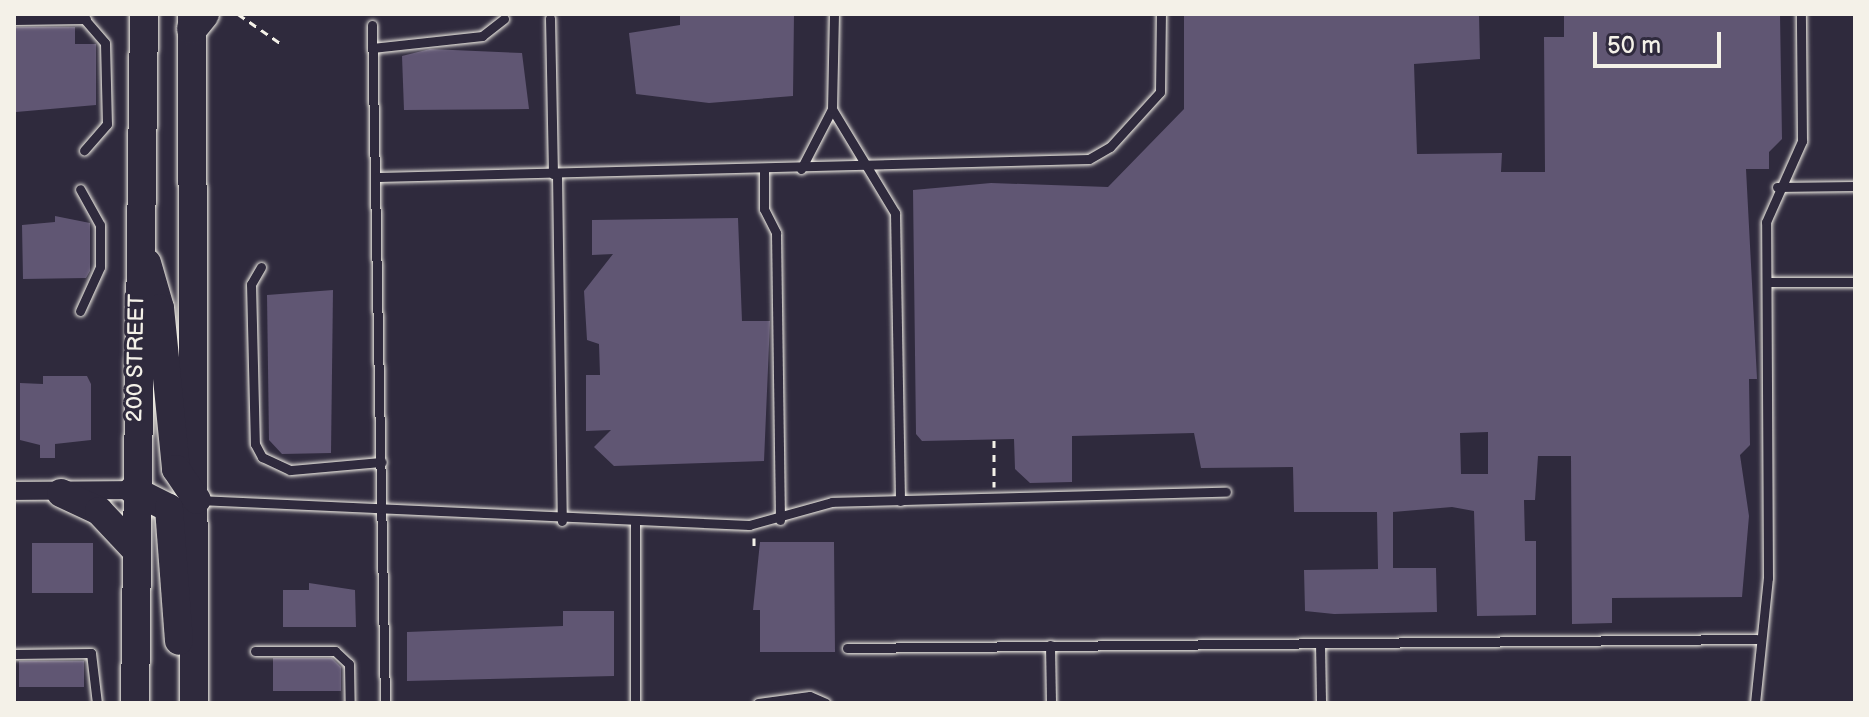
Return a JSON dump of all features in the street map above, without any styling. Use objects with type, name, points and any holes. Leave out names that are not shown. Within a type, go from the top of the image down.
[{"type":"main road","name":"200 STREET","points":[[135,703],[133,490],[144,14]]},
{"type":"main road","points":[[191,703],[197,500],[196,19]]},
{"type":"main road","points":[[139,237],[160,308],[176,469],[197,500]]},
{"type":"main road","points":[[133,490],[169,508],[191,703]]},
{"type":"main road","points":[[61,493],[99,511],[133,547]]},
{"type":"street","points":[[14,491],[133,490]]},
{"type":"lane","points":[[801,169],[832,109],[834,14]]},
{"type":"lane","points":[[378,177],[764,171],[1100,156],[1160,92],[1161,14]]},
{"type":"lane","points":[[1755,703],[1756,639],[1768,578],[1766,222],[1777,187],[1802,141],[1801,14]]},
{"type":"lane","points":[[14,20],[85,17],[105,43],[107,124],[84,150]]},
{"type":"lane","points":[[550,18],[562,521]]},
{"type":"lane","points":[[372,48],[482,36],[504,19]]},
{"type":"lane","points":[[372,25],[378,177],[385,703]]},
{"type":"lane","points":[[832,109],[867,166],[897,230],[900,501]]},
{"type":"lane","points":[[764,171],[764,209],[776,233],[780,520]]},
{"type":"lane","points":[[1777,187],[1855,186]]},
{"type":"lane","points":[[80,189],[100,225],[100,267],[80,311]]},
{"type":"lane","points":[[261,267],[251,284],[255,444],[262,457],[290,470],[382,462]]},
{"type":"lane","points":[[1768,282],[1855,282]]},
{"type":"lane","points":[[197,500],[635,524],[780,520],[832,502],[1226,492]]},
{"type":"lane","points":[[635,524],[635,703]]},
{"type":"lane","points":[[847,648],[1756,639]]},
{"type":"lane","points":[[1320,643],[1321,703]]},
{"type":"lane","points":[[1050,645],[1051,703]]},
{"type":"lane","points":[[255,651],[335,651],[349,664],[350,703]]},
{"type":"lane","points":[[14,654],[91,653],[97,703]]},
{"type":"lane","points":[[758,703],[810,696],[826,703]]},
{"type":"path","points":[[238,14],[280,43]]},
{"type":"path","points":[[994,440],[994,469]]},
{"type":"path","points":[[754,538],[754,551]]},
{"type":"building","points":[[680,14],[794,14],[793,96],[709,103],[636,94],[629,33],[680,25]]},
{"type":"building","points":[[1184,14],[1479,14],[1480,59],[1414,64],[1417,154],[1502,153],[1501,172],[1545,172],[1544,37],[1564,37],[1564,16],[1780,14],[1782,139],[1769,152],[1769,169],[1746,169],[1757,379],[1749,379],[1750,445],[1740,455],[1749,516],[1742,597],[1612,598],[1612,623],[1572,624],[1571,456],[1538,456],[1535,500],[1524,500],[1525,541],[1536,541],[1536,615],[1477,616],[1474,511],[1452,507],[1393,512],[1393,568],[1436,568],[1437,612],[1334,614],[1305,611],[1304,570],[1378,569],[1377,512],[1294,512],[1293,467],[1201,468],[1194,433],[1072,436],[1072,482],[1030,483],[1015,469],[1014,439],[922,441],[916,434],[913,190],[991,183],[1108,187],[1184,109]],"holes":[[[1488,432],[1488,474],[1461,474],[1460,433]]]},
{"type":"building","points":[[14,27],[75,27],[75,44],[96,44],[96,105],[16,112]]},
{"type":"building","points":[[430,49],[522,53],[529,109],[404,110],[402,56]]},
{"type":"building","points":[[55,216],[90,223],[90,271],[86,278],[23,279],[22,225],[55,222]]},
{"type":"building","points":[[738,218],[742,321],[770,321],[764,461],[614,466],[594,447],[611,430],[586,431],[586,375],[600,375],[599,344],[587,340],[584,291],[613,254],[592,255],[592,220]]},
{"type":"building","points":[[333,290],[331,453],[282,454],[269,440],[267,295]]},
{"type":"building","points":[[43,376],[87,376],[91,384],[91,440],[55,444],[55,458],[40,458],[40,445],[20,440],[20,383],[43,384]]},
{"type":"building","points":[[760,542],[834,542],[835,652],[760,652],[760,610],[753,610]]},
{"type":"building","points":[[32,543],[93,543],[93,593],[32,593]]},
{"type":"building","points":[[309,583],[355,590],[356,627],[283,627],[283,590],[309,590]]},
{"type":"building","points":[[563,611],[614,611],[614,676],[407,681],[407,632],[563,626]]},
{"type":"building","points":[[273,658],[332,658],[341,667],[341,691],[273,691]]},
{"type":"building","points":[[19,661],[84,661],[84,687],[19,687]]}]
